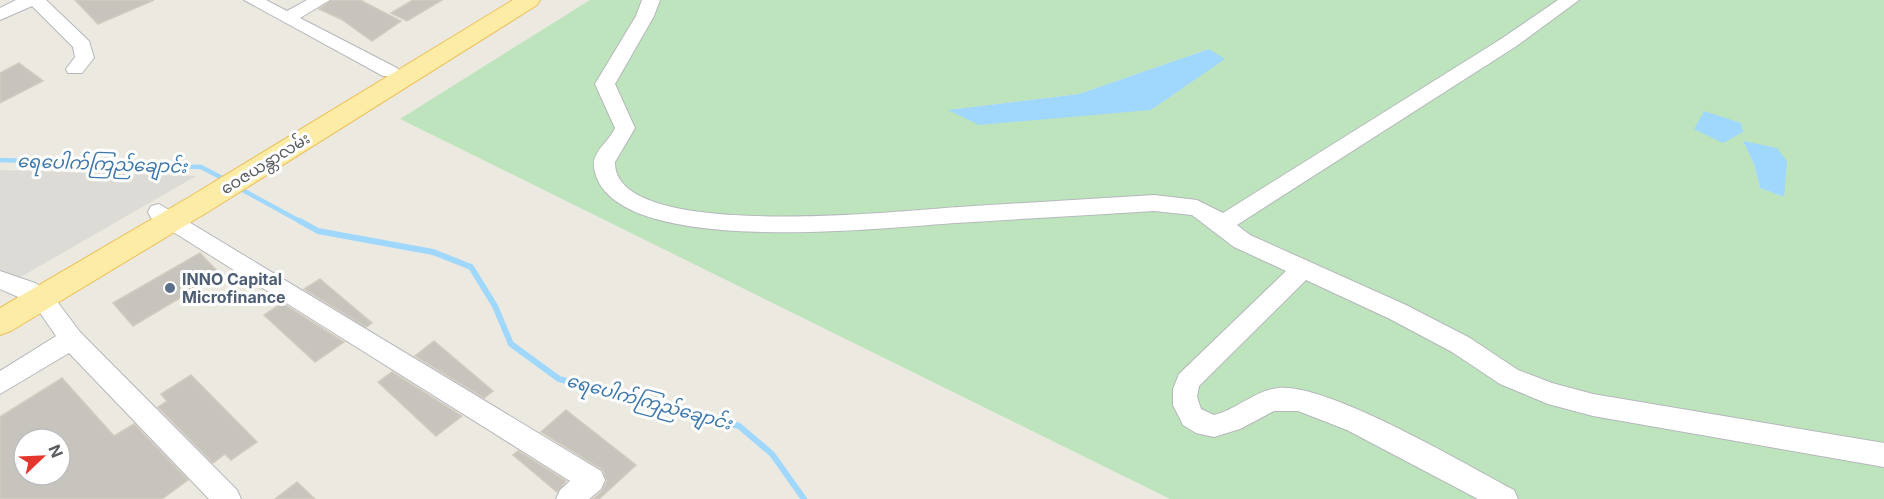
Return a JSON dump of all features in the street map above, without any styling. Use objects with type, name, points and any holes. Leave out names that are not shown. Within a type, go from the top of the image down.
[{"type":"main road","name":"ဝေဇယန္တာလမ်း","points":[[0,323],[34,294],[194,199],[390,72],[507,0]]},
{"type":"main road","name":"ဝေဇယန္တာလမ်း","points":[[255,161],[529,0]]},
{"type":"main road","name":"ဝေဇယန္တာလမ်း","points":[[0,303],[34,294]]},
{"type":"street","points":[[0,15],[29,0]]},
{"type":"street","points":[[36,0],[81,45],[85,58],[75,69]]},
{"type":"street","points":[[253,0],[390,72]]},
{"type":"street","points":[[286,18],[321,0]]},
{"type":"street","points":[[651,0],[645,16],[606,81],[625,128],[609,150],[603,164],[611,187],[639,203],[686,219],[736,225],[783,226],[1154,203],[1197,208],[1222,224],[1242,241],[1398,312],[1461,345],[1493,368],[1548,393],[1593,405],[1884,455]]},
{"type":"street","points":[[1222,224],[1499,49],[1570,0]]},
{"type":"street","points":[[165,216],[591,480],[570,499]]},
{"type":"street","points":[[1302,270],[1188,381],[1182,394],[1183,405],[1188,413],[1209,426],[1214,426],[1277,399],[1308,401],[1344,416],[1504,499]]},
{"type":"street","points":[[0,280],[34,294],[71,339],[226,499]]},
{"type":"street","points":[[0,384],[71,339]]},
{"type":"shaded area","points":[[0,170],[196,176],[0,289]]},
{"type":"green space","points":[[590,0],[1884,0],[1884,499],[1170,499],[400,119]],"holes":[[[1209,49],[1224,59],[1151,110],[949,110],[1079,94]],[[1743,141],[1784,197],[1760,188],[1754,164]]]},
{"type":"water","points":[[1209,49],[1225,59],[1151,110],[979,125],[948,110],[1079,94]]},
{"type":"water","points":[[1704,111],[1741,123],[1743,132],[1723,143],[1694,129]]},
{"type":"water","points":[[1743,141],[1777,148],[1787,161],[1784,197],[1760,188],[1754,164]]},
{"type":"building","points":[[75,0],[154,0],[98,24]]},
{"type":"building","points":[[332,0],[360,0],[401,21],[372,41],[341,19],[319,9]]},
{"type":"building","points":[[413,0],[442,0],[407,21],[391,13]]},
{"type":"building","points":[[19,63],[43,81],[0,103],[0,73]]},
{"type":"building","points":[[200,253],[220,274],[133,326],[113,303]]},
{"type":"building","points":[[320,279],[372,323],[366,327],[304,289]]},
{"type":"building","points":[[282,303],[344,342],[315,362],[264,315]]},
{"type":"building","points":[[434,341],[493,391],[484,398],[415,356]]},
{"type":"building","points":[[392,372],[462,416],[436,436],[378,382]]},
{"type":"building","points":[[191,375],[257,442],[231,460],[225,454],[213,463],[158,407],[167,401],[161,394]]},
{"type":"building","points":[[62,378],[114,436],[134,424],[188,480],[162,499],[0,499],[0,417]]},
{"type":"building","points":[[566,410],[636,465],[599,499],[593,499],[602,491],[607,481],[603,470],[541,432]]},
{"type":"building","points":[[518,451],[566,481],[557,492],[513,455]]},
{"type":"building","points":[[297,482],[315,499],[275,499]]},
{"type":"waterway","name":"ရေပေါက်ကြည်ချောင်း","points":[[0,160],[201,167],[226,180]]},
{"type":"waterway","name":"ရေပေါက်ကြည်ချောင်း","points":[[239,188],[303,223]]},
{"type":"waterway","name":"ရေပေါက်ကြည်ချောင်း","points":[[300,221],[318,231],[433,252],[471,267],[495,306],[511,344],[559,379],[739,426],[772,454],[804,499]]},
{"type":"place","name":"INNO Capital Microfinance","points":[[170,288]]}]
